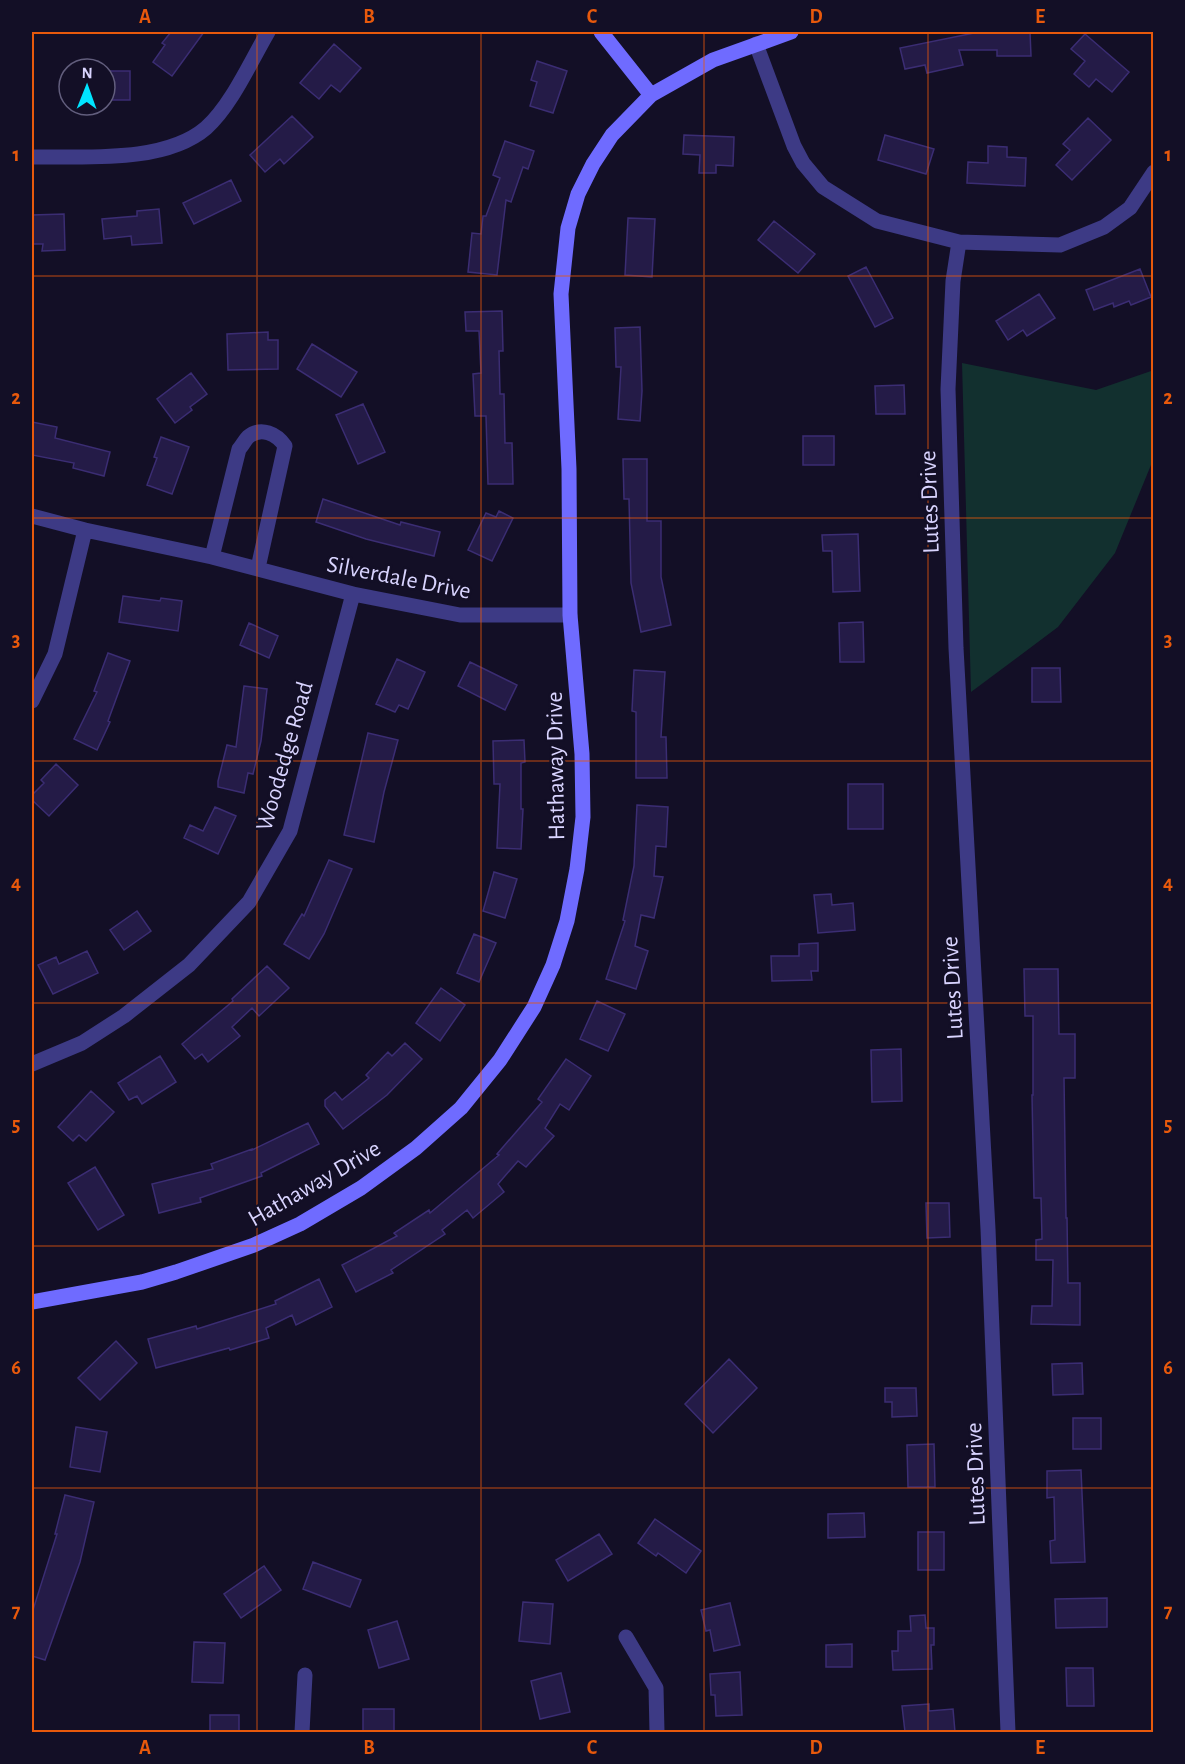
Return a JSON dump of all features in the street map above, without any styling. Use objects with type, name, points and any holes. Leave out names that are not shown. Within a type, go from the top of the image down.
[{"type":"street","points":[[32,157],[136,155],[180,144],[206,128],[226,105],[268,32]]},
{"type":"street","points":[[601,32],[651,95]]},
{"type":"street","name":"Hathaway Drive","points":[[32,1302],[142,1282],[254,1245],[300,1224],[361,1188],[416,1148],[461,1108],[500,1060],[534,1007],[553,965],[567,921],[577,869],[583,817],[582,754],[570,615],[569,469],[561,294],[568,228],[578,194],[593,164],[612,135],[651,95],[713,60],[791,32]]},
{"type":"street","points":[[756,44],[794,146],[803,163],[823,187],[877,221],[959,242],[1060,245],[1104,227],[1130,208],[1154,172]]},
{"type":"street","name":"Lutes Drive","points":[[959,242],[953,281],[948,389],[956,648],[988,1228],[1008,1732]]},
{"type":"street","points":[[212,557],[239,449],[248,436],[261,431],[278,436],[285,446],[258,568]]},
{"type":"street","name":"Silverdale Drive","points":[[32,516],[258,568],[353,594],[460,615],[570,615]]},
{"type":"street","points":[[32,701],[55,654],[85,530]]},
{"type":"street","name":"Woodedge Road","points":[[32,1064],[82,1042],[124,1016],[189,965],[249,902],[290,831],[353,594]]},
{"type":"street","points":[[626,1637],[656,1688],[657,1732]]},
{"type":"street","points":[[302,1732],[305,1675]]},
{"type":"green space","points":[[962,363],[1096,390],[1154,370],[1153,460],[1115,553],[1058,627],[971,692]]},
{"type":"building","points":[[171,32],[204,32],[172,76],[153,62],[165,45],[162,43]]},
{"type":"building","points":[[979,32],[1030,32],[1031,56],[997,56],[997,50],[959,50],[963,65],[927,73],[925,65],[905,69],[900,48]]},
{"type":"building","points":[[1085,34],[1129,72],[1112,92],[1096,79],[1089,87],[1074,74],[1085,61],[1071,49]]},
{"type":"building","points":[[334,44],[361,68],[340,92],[331,85],[319,99],[300,83]]},
{"type":"building","points":[[537,61],[567,71],[553,113],[530,106],[537,82],[531,80]]},
{"type":"building","points":[[117,71],[130,71],[130,100],[117,100]]},
{"type":"building","points":[[292,116],[313,137],[284,164],[280,159],[265,172],[250,155]]},
{"type":"building","points":[[1088,118],[1111,140],[1072,180],[1056,165],[1070,150],[1063,144]]},
{"type":"building","points":[[684,135],[734,137],[733,166],[716,165],[716,173],[699,173],[700,155],[683,154]]},
{"type":"building","points":[[885,135],[934,149],[926,174],[878,160]]},
{"type":"building","points":[[505,141],[534,151],[528,169],[523,167],[511,202],[506,200],[497,275],[468,272],[472,233],[481,234],[483,216],[486,216],[500,178],[493,175]]},
{"type":"building","points":[[988,146],[1007,147],[1007,157],[1026,158],[1025,186],[967,183],[968,162],[988,163]]},
{"type":"building","points":[[231,180],[241,201],[194,224],[183,203]]},
{"type":"building","points":[[159,209],[162,243],[132,245],[131,236],[104,239],[102,219],[137,216],[137,211]]},
{"type":"building","points":[[64,214],[65,250],[42,251],[43,244],[32,244],[32,215]]},
{"type":"building","points":[[628,218],[655,219],[652,277],[625,275]]},
{"type":"building","points":[[774,221],[815,254],[798,273],[758,240]]},
{"type":"building","points":[[866,267],[893,318],[875,327],[848,276]]},
{"type":"building","points":[[1140,269],[1151,297],[1131,305],[1129,301],[1114,307],[1113,303],[1094,310],[1086,290]]},
{"type":"building","points":[[1039,294],[1055,318],[1027,336],[1023,330],[1008,340],[996,321]]},
{"type":"building","points":[[502,311],[503,351],[499,351],[500,394],[504,394],[505,443],[512,443],[513,484],[488,484],[486,416],[475,416],[473,374],[481,373],[479,331],[466,331],[465,312]]},
{"type":"building","points":[[640,327],[642,391],[640,421],[618,419],[621,367],[616,367],[615,328]]},
{"type":"building","points":[[268,332],[268,340],[278,340],[278,369],[228,370],[227,334]]},
{"type":"building","points":[[312,344],[357,372],[341,397],[297,369]]},
{"type":"building","points":[[191,373],[207,394],[175,423],[157,399]]},
{"type":"building","points":[[904,385],[905,414],[876,414],[875,386]]},
{"type":"building","points":[[363,404],[385,452],[358,464],[336,415]]},
{"type":"building","points":[[32,422],[57,427],[55,438],[110,452],[104,476],[73,468],[74,463],[32,455]]},
{"type":"building","points":[[803,436],[834,436],[834,465],[803,465]]},
{"type":"building","points":[[161,437],[189,447],[172,494],[147,485],[157,458],[154,457]]},
{"type":"building","points":[[623,459],[647,459],[647,521],[661,521],[661,577],[671,625],[641,632],[631,583],[629,499],[624,499]]},
{"type":"building","points":[[323,499],[400,525],[401,522],[440,532],[434,556],[366,539],[316,522]]},
{"type":"building","points":[[499,511],[513,518],[492,561],[468,550],[486,513],[496,517]]},
{"type":"building","points":[[858,534],[860,591],[833,592],[832,551],[823,551],[822,535]]},
{"type":"building","points":[[123,596],[160,601],[161,598],[182,601],[178,631],[119,622]]},
{"type":"building","points":[[863,622],[864,662],[840,662],[839,623]]},
{"type":"building","points":[[249,623],[278,636],[269,658],[240,645]]},
{"type":"building","points":[[108,653],[130,661],[108,721],[110,722],[97,750],[74,739],[97,692],[94,691]]},
{"type":"building","points":[[397,659],[425,672],[408,709],[399,705],[395,712],[376,704]]},
{"type":"building","points":[[470,662],[517,685],[505,710],[458,686]]},
{"type":"building","points":[[1032,668],[1060,668],[1061,702],[1032,702]]},
{"type":"building","points":[[634,670],[665,672],[661,737],[666,737],[667,778],[636,778],[636,712],[632,711]]},
{"type":"building","points":[[244,686],[267,689],[261,741],[253,774],[248,773],[244,793],[218,787],[218,781],[227,745],[236,747]]},
{"type":"building","points":[[368,733],[398,740],[374,842],[344,835]]},
{"type":"building","points":[[524,740],[525,762],[521,763],[521,809],[523,809],[521,849],[497,848],[500,784],[494,784],[493,741]]},
{"type":"building","points":[[56,764],[78,785],[49,816],[32,800],[32,795],[44,783],[41,780]]},
{"type":"building","points":[[848,784],[883,784],[883,829],[848,829]]},
{"type":"building","points":[[637,805],[668,807],[666,847],[656,846],[654,876],[663,877],[654,918],[641,915],[635,946],[648,951],[636,989],[606,979],[625,921],[623,920],[634,866]]},
{"type":"building","points":[[215,807],[236,816],[218,854],[184,838],[190,825],[203,831]]},
{"type":"building","points":[[329,860],[352,869],[324,934],[309,959],[284,944],[302,914],[304,916]]},
{"type":"building","points":[[494,872],[517,879],[505,918],[483,911]]},
{"type":"building","points":[[831,894],[832,905],[853,903],[855,930],[818,933],[814,895]]},
{"type":"building","points":[[137,911],[151,931],[124,950],[110,930]]},
{"type":"building","points":[[474,934],[496,943],[479,982],[457,973]]},
{"type":"building","points":[[818,943],[818,971],[811,971],[812,980],[772,981],[771,956],[799,956],[799,944]]},
{"type":"building","points":[[87,951],[98,973],[53,994],[38,965],[56,957],[59,964]]},
{"type":"building","points":[[267,966],[289,988],[259,1016],[252,1008],[232,1027],[240,1036],[208,1062],[202,1054],[195,1059],[182,1044],[233,1001],[232,999]]},
{"type":"building","points":[[1024,969],[1058,969],[1059,1034],[1075,1034],[1075,1078],[1064,1078],[1066,1218],[1068,1283],[1080,1283],[1080,1325],[1031,1324],[1032,1306],[1052,1306],[1053,1260],[1036,1260],[1036,1240],[1042,1239],[1041,1198],[1034,1198],[1033,1016],[1025,1016]]},
{"type":"building","points":[[441,988],[465,1005],[440,1041],[416,1023]]},
{"type":"building","points":[[597,1001],[625,1014],[608,1051],[580,1039]]},
{"type":"building","points":[[405,1043],[422,1059],[387,1095],[343,1129],[325,1106],[325,1100],[335,1092],[342,1100],[369,1078],[366,1075],[388,1052],[392,1056]]},
{"type":"building","points":[[901,1049],[902,1101],[872,1102],[871,1050]]},
{"type":"building","points":[[160,1056],[176,1082],[142,1104],[137,1096],[129,1100],[118,1083]]},
{"type":"building","points":[[566,1059],[591,1076],[569,1110],[560,1104],[545,1128],[554,1136],[526,1167],[518,1161],[498,1184],[504,1192],[473,1218],[467,1210],[442,1230],[445,1234],[391,1270],[393,1273],[356,1292],[342,1265],[397,1236],[394,1233],[429,1210],[430,1213],[499,1155],[497,1154],[542,1102],[538,1099]]},
{"type":"building","points":[[91,1091],[114,1112],[86,1141],[79,1135],[73,1141],[58,1127]]},
{"type":"building","points":[[308,1123],[319,1144],[261,1173],[262,1176],[200,1198],[201,1202],[159,1213],[152,1184],[213,1169],[211,1164],[252,1150]]},
{"type":"building","points":[[95,1167],[124,1215],[98,1230],[68,1183]]},
{"type":"building","points":[[926,1203],[949,1203],[950,1237],[927,1238]]},
{"type":"building","points":[[319,1279],[332,1307],[296,1325],[292,1315],[266,1328],[269,1338],[156,1368],[148,1339],[196,1326],[197,1329],[276,1304],[275,1301]]},
{"type":"building","points":[[116,1341],[137,1363],[100,1400],[78,1378]]},
{"type":"building","points":[[729,1359],[757,1388],[713,1433],[685,1404]]},
{"type":"building","points":[[1082,1363],[1083,1394],[1053,1395],[1052,1364]]},
{"type":"building","points":[[885,1388],[916,1388],[917,1416],[892,1417],[892,1402],[885,1402]]},
{"type":"building","points":[[1073,1418],[1101,1418],[1101,1449],[1073,1449]]},
{"type":"building","points":[[76,1427],[107,1432],[100,1472],[70,1467]]},
{"type":"building","points":[[934,1444],[935,1487],[908,1487],[907,1445]]},
{"type":"building","points":[[1081,1470],[1085,1562],[1051,1563],[1050,1541],[1055,1540],[1054,1497],[1047,1498],[1047,1471]]},
{"type":"building","points":[[65,1495],[94,1502],[80,1562],[45,1660],[32,1656],[32,1613],[57,1534],[55,1534]]},
{"type":"building","points":[[864,1513],[865,1537],[828,1538],[828,1514]]},
{"type":"building","points":[[655,1519],[701,1551],[686,1573],[658,1553],[656,1556],[638,1543]]},
{"type":"building","points":[[918,1532],[944,1532],[944,1570],[918,1570]]},
{"type":"building","points":[[599,1534],[612,1554],[568,1581],[556,1560]]},
{"type":"building","points":[[313,1562],[361,1580],[350,1607],[303,1589]]},
{"type":"building","points":[[264,1566],[281,1590],[241,1618],[224,1594]]},
{"type":"building","points":[[1107,1598],[1107,1627],[1056,1628],[1055,1599]]},
{"type":"building","points":[[523,1602],[553,1604],[550,1644],[519,1641]]},
{"type":"building","points":[[730,1603],[740,1645],[714,1651],[710,1630],[706,1631],[701,1610]]},
{"type":"building","points":[[925,1615],[926,1628],[934,1628],[934,1645],[931,1645],[932,1669],[893,1670],[892,1651],[898,1651],[898,1631],[911,1631],[910,1616]]},
{"type":"building","points":[[397,1621],[409,1659],[379,1668],[368,1630]]},
{"type":"building","points":[[194,1642],[225,1643],[223,1683],[192,1682]]},
{"type":"building","points":[[852,1644],[852,1667],[826,1667],[826,1645]]},
{"type":"building","points":[[1066,1668],[1093,1668],[1094,1706],[1067,1706]]},
{"type":"building","points":[[740,1672],[742,1715],[716,1716],[715,1695],[711,1695],[710,1674]]},
{"type":"building","points":[[561,1673],[570,1712],[540,1719],[531,1681]]},
{"type":"building","points":[[929,1704],[929,1711],[953,1709],[955,1732],[905,1732],[902,1706]]},
{"type":"building","points":[[363,1709],[394,1709],[394,1732],[363,1732]]},
{"type":"building","points":[[210,1715],[239,1715],[239,1732],[210,1732]]}]
